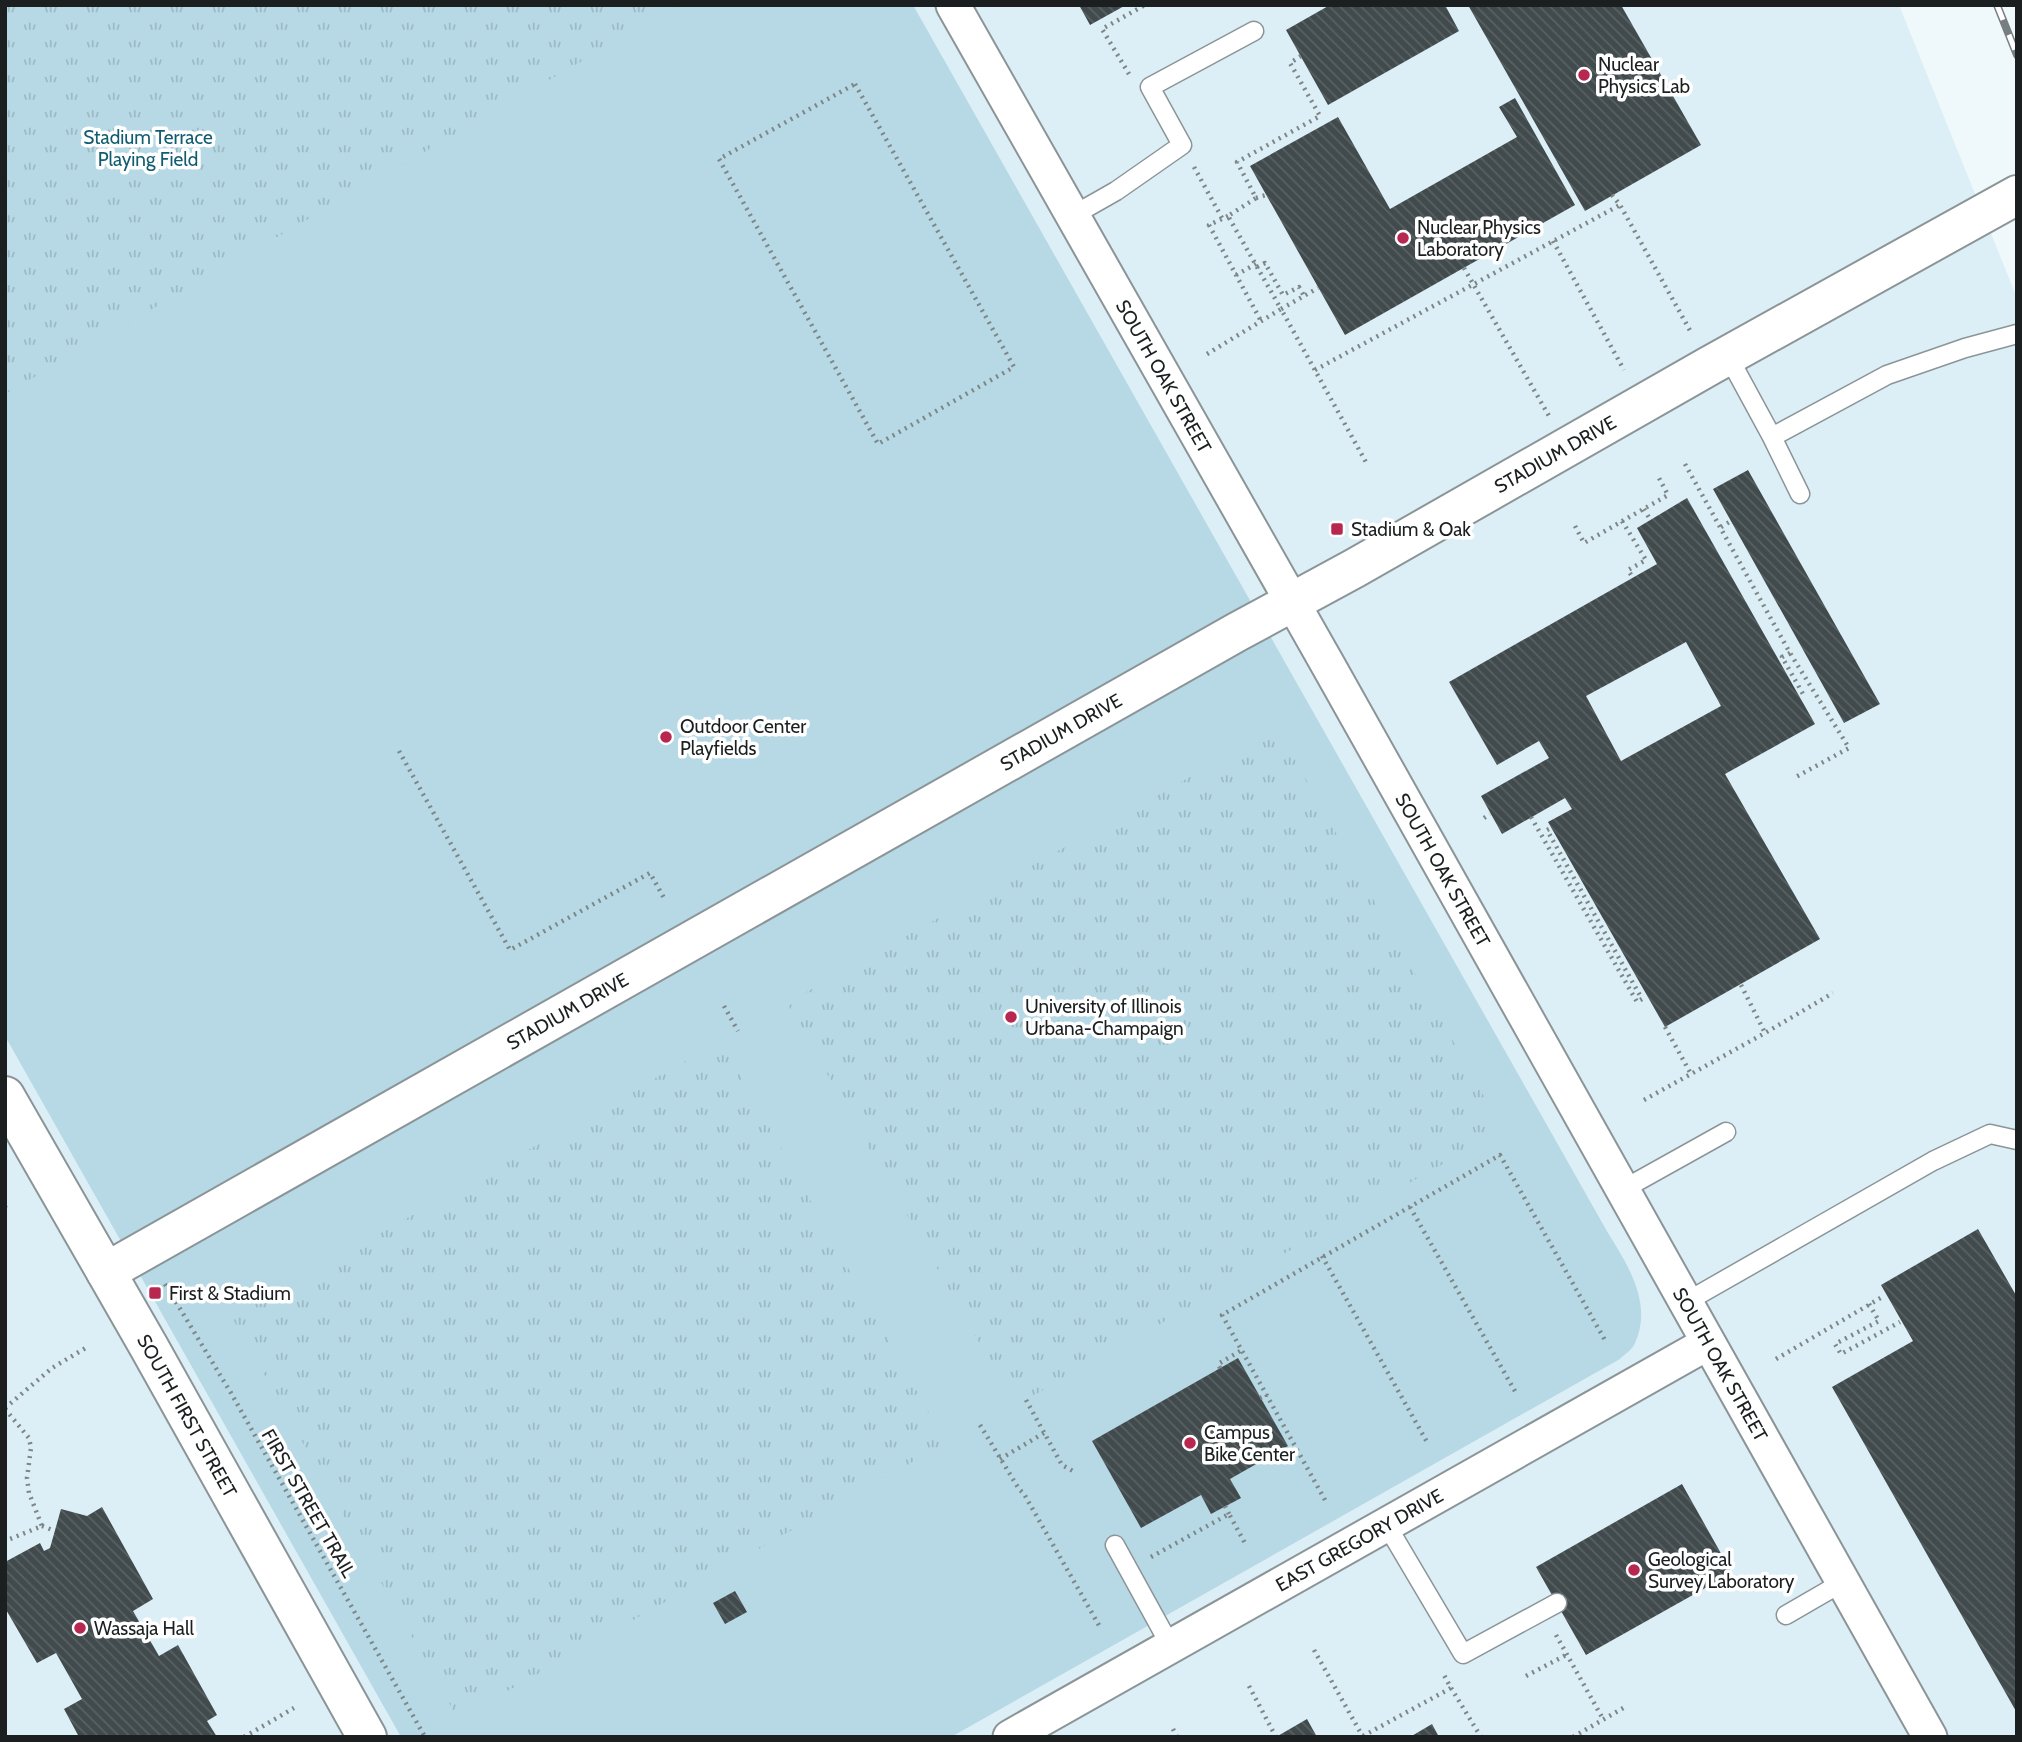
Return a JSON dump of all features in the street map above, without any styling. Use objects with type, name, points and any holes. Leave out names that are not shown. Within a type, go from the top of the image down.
[{"type":"street","name":"SOUTH OAK STREET","points":[[953,5],[1930,1737]]},
{"type":"street","name":"STADIUM DRIVE","points":[[106,1272],[1237,632],[2017,195]]},
{"type":"street","name":"SOUTH FIRST STREET","points":[[5,1096],[367,1737]]},
{"type":"street","name":"EAST GREGORY DRIVE","points":[[1010,1737],[1708,1343]]},
{"type":"lane","points":[[1072,216],[1116,191],[1182,145],[1150,87],[1254,31]]},
{"type":"lane","points":[[1772,437],[1887,375],[1965,348],[2017,334]]},
{"type":"lane","points":[[1718,361],[1772,437],[1800,494]]},
{"type":"lane","points":[[1622,1190],[1726,1132]]},
{"type":"lane","points":[[1686,1302],[1933,1161],[1990,1135],[2017,1140]]},
{"type":"lane","points":[[1386,1524],[1463,1654],[1549,1607]]},
{"type":"lane","points":[[1115,1545],[1170,1645]]},
{"type":"lane","points":[[1786,1615],[1843,1582]]},
{"type":"path","points":[[1145,5],[1102,29],[1129,75],[1150,87]]},
{"type":"path","points":[[1256,198],[1237,162],[1320,116],[1290,63],[1301,57]]},
{"type":"path","points":[[855,84],[982,308],[1014,367],[878,444],[719,159],[855,84]]},
{"type":"path","points":[[1182,145],[1256,266],[1367,464]]},
{"type":"path","points":[[1261,320],[1209,225],[1266,195]]},
{"type":"path","points":[[1612,195],[1718,361]]},
{"type":"path","points":[[1315,370],[1620,205]]},
{"type":"path","points":[[1553,241],[1643,404]]},
{"type":"path","points":[[1236,275],[1265,262],[1283,295],[1299,287],[1304,296]]},
{"type":"path","points":[[1464,268],[1527,375]]},
{"type":"path","points":[[1207,355],[1318,288]]},
{"type":"path","points":[[1685,464],[1790,653],[1849,748],[1794,778]]},
{"type":"path","points":[[1575,526],[1584,543],[1644,509],[1668,495],[1659,478]]},
{"type":"path","points":[[1644,509],[1651,521]]},
{"type":"path","points":[[1622,521],[1646,560],[1628,570],[1633,578]]},
{"type":"path","points":[[1721,527],[1731,521]]},
{"type":"path","points":[[1790,653],[1782,657],[1803,694],[1799,696]]},
{"type":"path","points":[[399,751],[510,950],[650,873],[664,898]]},
{"type":"path","points":[[1484,818],[1490,814]]},
{"type":"path","points":[[1531,817],[1637,1002],[1642,999],[1547,830],[1551,828]]},
{"type":"path","points":[[1741,985],[1765,1033]]},
{"type":"path","points":[[1644,1100],[1833,993]]},
{"type":"path","points":[[724,1006],[738,1031]]},
{"type":"path","points":[[1665,1027],[1691,1074]]},
{"type":"path","points":[[1325,1500],[1222,1315],[1500,1155],[1606,1342]]},
{"type":"path","points":[[1410,1207],[1517,1393]]},
{"type":"path","points":[[1322,1256],[1427,1442]]},
{"type":"path","name":"FIRST STREET TRAIL","points":[[165,1284],[231,1393],[425,1737]]},
{"type":"path","points":[[1776,1359],[1884,1296]]},
{"type":"path","points":[[1869,1304],[1879,1321],[1835,1344],[1841,1354],[1900,1322]]},
{"type":"path","points":[[42,1526],[29,1493],[29,1438],[5,1408],[52,1368],[89,1346]]},
{"type":"path","points":[[1220,1368],[1218,1364],[1242,1350]]},
{"type":"path","points":[[1260,1398],[1267,1395]]},
{"type":"path","points":[[1026,1400],[1062,1465],[1073,1471]]},
{"type":"path","points":[[980,1425],[1018,1489],[1024,1494],[1100,1627]]},
{"type":"path","points":[[1000,1458],[1044,1433]]},
{"type":"path","points":[[1225,1506],[1246,1545]]},
{"type":"path","points":[[1129,1570],[1228,1514]]},
{"type":"path","points":[[5,1541],[42,1526],[55,1531]]},
{"type":"path","points":[[1549,1607],[1568,1654],[1603,1719]]},
{"type":"path","points":[[1314,1650],[1363,1737],[1451,1688]]},
{"type":"path","points":[[1526,1676],[1568,1654]]},
{"type":"path","points":[[1438,1666],[1481,1737]]},
{"type":"path","points":[[1249,1686],[1276,1737]]},
{"type":"path","points":[[1573,1737],[1625,1707]]},
{"type":"path","points":[[244,1737],[294,1708]]},
{"type":"path","points":[[1173,1729],[1177,1737]]},
{"type":"shaded area","name":"University of Illinois Urbana-Champaign","points":[[5,5],[1899,5],[2017,298],[2017,1737],[5,1737]]},
{"type":"green space","name":"Outdoor Center Playfields","points":[[5,5],[913,5],[1623,1258],[1640,1299],[1640,1328],[1633,1347],[1620,1359],[951,1737],[401,1737],[5,1036]]},
{"type":"green space","name":"Stadium Terrace Playing Field","points":[[5,5],[679,5],[5,394]]},
{"type":"green space","points":[[1277,728],[1503,1130],[1015,1406],[787,1003]]},
{"type":"green space","points":[[721,1041],[946,1443],[458,1719],[232,1317]]},
{"type":"building","points":[[1079,5],[1126,5],[1090,25]]},
{"type":"building","points":[[1330,5],[1445,5],[1459,31],[1328,105],[1286,30]]},
{"type":"building","name":"Nuclear Physics Lab","points":[[1468,5],[1621,5],[1701,145],[1585,211]]},
{"type":"building","name":"Nuclear Physics Laboratory","points":[[1515,98],[1575,205],[1345,335],[1250,166],[1338,117],[1390,209],[1517,137],[1499,107]]},
{"type":"building","points":[[1748,470],[1880,704],[1844,723],[1713,489]]},
{"type":"building","points":[[1687,498],[1815,724],[1725,774],[1820,939],[1665,1027],[1548,822],[1572,809],[1565,798],[1502,834],[1481,796],[1549,758],[1539,741],[1497,765],[1449,682],[1657,564],[1637,528]],"holes":[[[1686,642],[1721,706],[1621,761],[1586,696]]]},
{"type":"building","points":[[1978,1229],[2017,1297],[2017,1713],[1832,1387],[1913,1341],[1881,1285]]},
{"type":"building","name":"Campus Bike Center","points":[[1238,1358],[1288,1446],[1230,1479],[1241,1498],[1211,1514],[1201,1495],[1141,1528],[1092,1441]]},
{"type":"building","name":"Geological Survey Laboratory","points":[[1682,1484],[1732,1573],[1586,1655],[1536,1567]]},
{"type":"building","name":"Wassaja Hall","points":[[102,1507],[153,1599],[133,1611],[159,1656],[178,1645],[217,1715],[207,1721],[217,1737],[79,1737],[64,1709],[82,1699],[56,1653],[37,1663],[5,1608],[5,1562],[40,1543],[44,1551],[50,1548],[61,1509],[87,1516]]},
{"type":"building","points":[[735,1591],[747,1612],[725,1624],[713,1603]]},
{"type":"building","points":[[1307,1719],[1317,1737],[1276,1737]]},
{"type":"building","points":[[1432,1724],[1439,1737],[1410,1737]]},
{"type":"railway","points":[[1997,5],[2017,55]]},
{"type":"place","name":"Nuclear Physics Lab","points":[[1584,75]]},
{"type":"place","name":"Nuclear Physics Laboratory","points":[[1403,238]]},
{"type":"place","name":"Stadium & Oak","points":[[1337,529]]},
{"type":"place","name":"Outdoor Center Playfields","points":[[666,737]]},
{"type":"place","name":"University of Illinois Urbana-Champaign","points":[[1011,1017]]},
{"type":"place","name":"First & Stadium","points":[[155,1293]]},
{"type":"place","name":"Campus Bike Center","points":[[1190,1443]]},
{"type":"place","name":"Geological Survey Laboratory","points":[[1634,1570]]},
{"type":"place","name":"Wassaja Hall","points":[[80,1628]]}]
